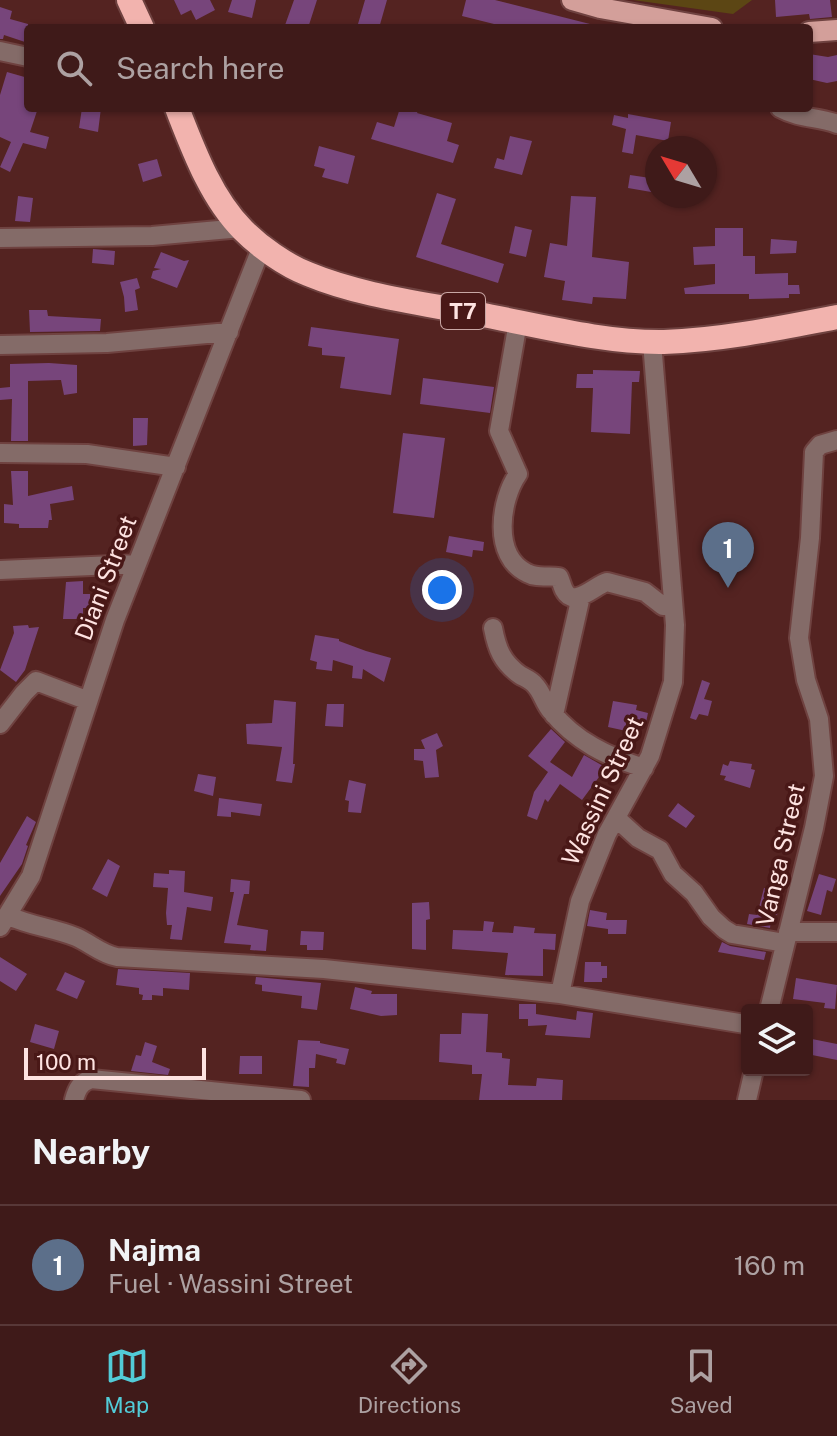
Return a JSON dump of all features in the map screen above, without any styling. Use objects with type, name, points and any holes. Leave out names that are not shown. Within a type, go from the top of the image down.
[{"type":"highway","points":[[129,0],[140,24]]},
{"type":"highway","name":"T7","points":[[178,112],[192,149],[217,194],[241,228],[262,246],[306,273],[354,288],[518,322],[652,342],[745,334],[837,317]]},
{"type":"main road","points":[[572,0],[694,24]]},
{"type":"main road","points":[[813,32],[837,30]]},
{"type":"street","points":[[0,51],[24,56]]},
{"type":"street","points":[[789,112],[804,119],[837,124]]},
{"type":"street","points":[[0,238],[152,236],[241,228]]},
{"type":"street","name":"Diani Street","points":[[4,922],[31,876],[86,700],[262,246]]},
{"type":"street","points":[[518,322],[499,431],[518,474],[510,484],[505,505],[503,542],[524,572],[542,577],[557,576],[568,595],[581,596],[607,582],[645,592],[663,606],[673,606]]},
{"type":"street","points":[[0,345],[107,343],[229,332]]},
{"type":"street","name":"Wassini Street","points":[[560,994],[580,901],[597,856],[644,768],[666,712],[673,682],[676,650],[652,342]]},
{"type":"street","name":"Vanga Street","points":[[770,1004],[824,776],[819,719],[806,680],[799,638],[810,538],[811,466],[814,452],[820,445],[837,440]]},
{"type":"street","points":[[0,453],[87,454],[176,467]]},
{"type":"street","points":[[0,570],[137,564]]},
{"type":"street","points":[[554,715],[581,596]]},
{"type":"street","points":[[493,628],[498,652],[516,672],[535,684],[554,715],[592,748],[644,768]]},
{"type":"street","points":[[0,724],[31,683],[36,681],[86,700]]},
{"type":"street","points":[[616,818],[638,838],[660,850],[673,874],[694,893],[711,917],[732,934],[786,937],[837,932]]},
{"type":"street","points":[[4,922],[28,924],[80,939],[117,957],[324,969],[560,994],[741,1023]]},
{"type":"street","points":[[747,1100],[753,1076]]},
{"type":"street","points":[[74,1100],[77,1089],[91,1079],[301,1100]]},
{"type":"shaded area","points":[[633,0],[752,0],[733,14]]},
{"type":"building","points":[[174,0],[210,0],[215,10],[196,20],[191,10],[181,15]]},
{"type":"building","points":[[232,0],[256,0],[252,18],[228,12]]},
{"type":"building","points":[[294,0],[317,0],[309,24],[285,24]]},
{"type":"building","points":[[365,0],[387,0],[380,24],[358,24]]},
{"type":"building","points":[[466,0],[495,0],[590,24],[494,24],[462,16]]},
{"type":"building","points":[[775,0],[830,0],[832,17],[810,19],[809,14],[776,17]]},
{"type":"building","points":[[0,7],[12,11],[10,19],[28,24],[24,24],[24,42],[4,35],[0,39]]},
{"type":"building","points":[[813,55],[837,55],[837,81],[827,83],[813,80]]},
{"type":"building","points":[[7,72],[24,77],[24,112],[37,112],[30,132],[49,137],[46,149],[23,143],[10,172],[0,167],[11,142],[0,137],[0,95]]},
{"type":"building","points":[[81,112],[100,112],[98,132],[79,128]]},
{"type":"building","points":[[399,112],[417,112],[452,123],[447,141],[459,145],[453,163],[371,139],[377,122],[394,127]]},
{"type":"building","points":[[628,114],[671,122],[669,136],[636,135],[633,154],[622,152],[626,129],[612,125],[614,115],[628,118]]},
{"type":"building","points":[[510,136],[532,141],[522,175],[494,168],[497,158],[504,160]]},
{"type":"building","points":[[319,146],[355,156],[348,184],[322,177],[325,169],[314,166]]},
{"type":"building","points":[[157,159],[162,176],[143,182],[138,164]]},
{"type":"building","points":[[630,175],[645,177],[645,191],[628,188]]},
{"type":"building","points":[[437,193],[456,199],[441,244],[504,264],[498,283],[416,257]]},
{"type":"building","points":[[18,196],[33,198],[30,222],[15,221]]},
{"type":"building","points":[[571,196],[596,197],[592,257],[629,262],[626,299],[593,297],[592,304],[562,300],[565,281],[544,277],[550,243],[567,246]]},
{"type":"building","points":[[515,226],[532,230],[526,257],[509,253]]},
{"type":"building","points":[[715,228],[743,228],[743,256],[755,256],[755,274],[788,273],[788,285],[799,285],[800,294],[789,294],[789,298],[749,299],[749,294],[685,294],[684,288],[715,284],[715,264],[694,265],[693,247],[715,246]]},
{"type":"building","points":[[771,239],[797,241],[796,253],[770,254]]},
{"type":"building","points":[[93,249],[115,251],[114,265],[92,263]]},
{"type":"building","points":[[161,252],[189,260],[177,288],[151,278],[153,271],[161,269],[154,268]]},
{"type":"building","points":[[137,278],[140,288],[135,290],[138,310],[125,312],[120,282]]},
{"type":"building","points":[[29,310],[47,310],[48,316],[101,319],[100,331],[30,332]]},
{"type":"building","points":[[311,327],[399,339],[391,395],[340,388],[345,357],[322,355],[322,348],[308,346]]},
{"type":"building","points":[[10,364],[77,365],[77,393],[64,395],[61,380],[28,381],[28,441],[11,441],[12,399],[0,400],[0,388],[10,387]]},
{"type":"building","points":[[593,370],[640,371],[639,382],[632,382],[630,434],[591,432],[593,388],[576,388],[577,374],[593,374]]},
{"type":"building","points":[[423,378],[494,387],[490,413],[420,404]]},
{"type":"building","points":[[133,418],[148,418],[147,445],[133,446]]},
{"type":"building","points":[[403,433],[445,438],[434,518],[393,513]]},
{"type":"building","points":[[11,471],[28,471],[28,496],[72,486],[74,500],[50,504],[52,520],[49,520],[48,528],[19,528],[19,524],[4,523],[4,504],[13,505]]},
{"type":"building","points":[[449,536],[484,542],[483,551],[473,550],[472,557],[446,552]]},
{"type":"building","points":[[83,581],[83,594],[90,594],[91,608],[83,608],[83,619],[63,619],[66,582]]},
{"type":"building","points":[[28,625],[29,628],[39,627],[25,670],[16,682],[0,670],[14,633],[13,626]]},
{"type":"building","points":[[315,635],[339,639],[391,658],[384,682],[363,669],[362,679],[352,678],[353,666],[333,660],[332,671],[316,669],[317,662],[310,660]]},
{"type":"building","points":[[702,680],[710,683],[704,699],[712,701],[708,716],[699,714],[696,720],[690,718]]},
{"type":"building","points":[[274,700],[296,702],[292,783],[276,781],[282,747],[247,744],[246,724],[272,723]]},
{"type":"building","points":[[613,701],[637,705],[636,710],[648,713],[645,727],[632,725],[631,732],[608,727]]},
{"type":"building","points":[[327,704],[344,704],[343,727],[325,726]]},
{"type":"building","points":[[551,729],[565,742],[550,762],[572,777],[584,755],[617,774],[612,783],[599,777],[582,800],[560,784],[548,802],[545,799],[537,820],[527,816],[534,792],[548,772],[528,756]]},
{"type":"building","points":[[437,733],[443,746],[436,750],[439,777],[425,778],[423,761],[414,760],[414,749],[425,749],[421,740]]},
{"type":"building","points":[[730,761],[752,764],[751,769],[755,770],[750,788],[724,780],[726,776],[720,775],[723,764],[728,766]]},
{"type":"building","points":[[198,774],[216,777],[213,796],[194,791]]},
{"type":"building","points":[[349,780],[366,784],[361,813],[348,812],[349,801],[345,800]]},
{"type":"building","points":[[219,798],[262,804],[260,816],[231,812],[231,817],[217,816]]},
{"type":"building","points":[[678,803],[695,816],[686,828],[668,816]]},
{"type":"building","points":[[27,816],[36,822],[22,864],[0,896],[0,863]]},
{"type":"building","points":[[108,859],[120,866],[107,897],[92,889]]},
{"type":"building","points":[[169,870],[185,871],[184,892],[213,897],[211,911],[187,907],[182,940],[170,939],[172,925],[167,925],[166,913],[168,888],[153,887],[154,873],[169,874]]},
{"type":"building","points":[[819,874],[836,879],[832,892],[827,890],[821,915],[807,911]]},
{"type":"building","points":[[231,879],[250,881],[249,894],[244,894],[237,925],[268,930],[266,951],[250,950],[251,945],[224,943],[234,892],[230,892]]},
{"type":"building","points":[[764,888],[782,893],[777,915],[772,913],[770,928],[747,924],[749,914],[757,915]]},
{"type":"building","points":[[429,902],[426,950],[412,949],[412,903]]},
{"type":"building","points":[[590,910],[607,913],[606,920],[627,920],[626,934],[608,934],[608,929],[587,926]]},
{"type":"building","points":[[484,921],[494,922],[492,932],[513,933],[514,926],[535,928],[534,933],[556,934],[555,950],[543,949],[543,976],[505,975],[508,953],[452,949],[453,930],[483,931]]},
{"type":"building","points":[[301,931],[324,932],[323,950],[307,950],[307,945],[300,945]]},
{"type":"building","points":[[722,942],[766,952],[764,960],[718,952]]},
{"type":"building","points":[[0,957],[27,974],[16,991],[0,981]]},
{"type":"building","points":[[585,962],[601,962],[601,966],[607,966],[607,978],[602,978],[602,982],[584,982]]},
{"type":"building","points":[[118,969],[190,973],[189,990],[163,988],[163,996],[152,995],[152,1000],[142,1000],[139,988],[116,985]]},
{"type":"building","points":[[65,972],[85,981],[77,999],[56,990]]},
{"type":"building","points":[[256,977],[321,983],[317,1010],[301,1008],[302,996],[262,991],[262,985],[255,984]]},
{"type":"building","points":[[796,978],[837,985],[835,1009],[824,1008],[825,1003],[793,999]]},
{"type":"building","points":[[355,987],[372,991],[371,994],[397,994],[397,1015],[381,1016],[350,1009]]},
{"type":"building","points":[[519,1004],[536,1004],[536,1014],[576,1020],[577,1011],[593,1013],[590,1038],[545,1035],[547,1025],[528,1026],[528,1019],[519,1019]]},
{"type":"building","points":[[462,1013],[488,1014],[486,1052],[502,1053],[502,1058],[510,1059],[508,1085],[536,1086],[537,1078],[563,1080],[562,1100],[479,1100],[482,1074],[472,1074],[472,1065],[439,1062],[440,1034],[461,1034]]},
{"type":"building","points":[[35,1024],[59,1031],[54,1049],[30,1042]]},
{"type":"building","points":[[813,1039],[837,1044],[837,1060],[813,1055]]},
{"type":"building","points":[[298,1040],[320,1041],[349,1049],[345,1065],[336,1063],[337,1059],[316,1054],[315,1068],[309,1068],[309,1087],[293,1086]]},
{"type":"building","points":[[145,1042],[157,1046],[152,1062],[170,1069],[168,1075],[131,1071],[136,1055],[141,1056]]},
{"type":"building","points":[[240,1056],[262,1056],[262,1074],[239,1074]]},
{"type":"place","name":"Najma","points":[[728,588]]}]
